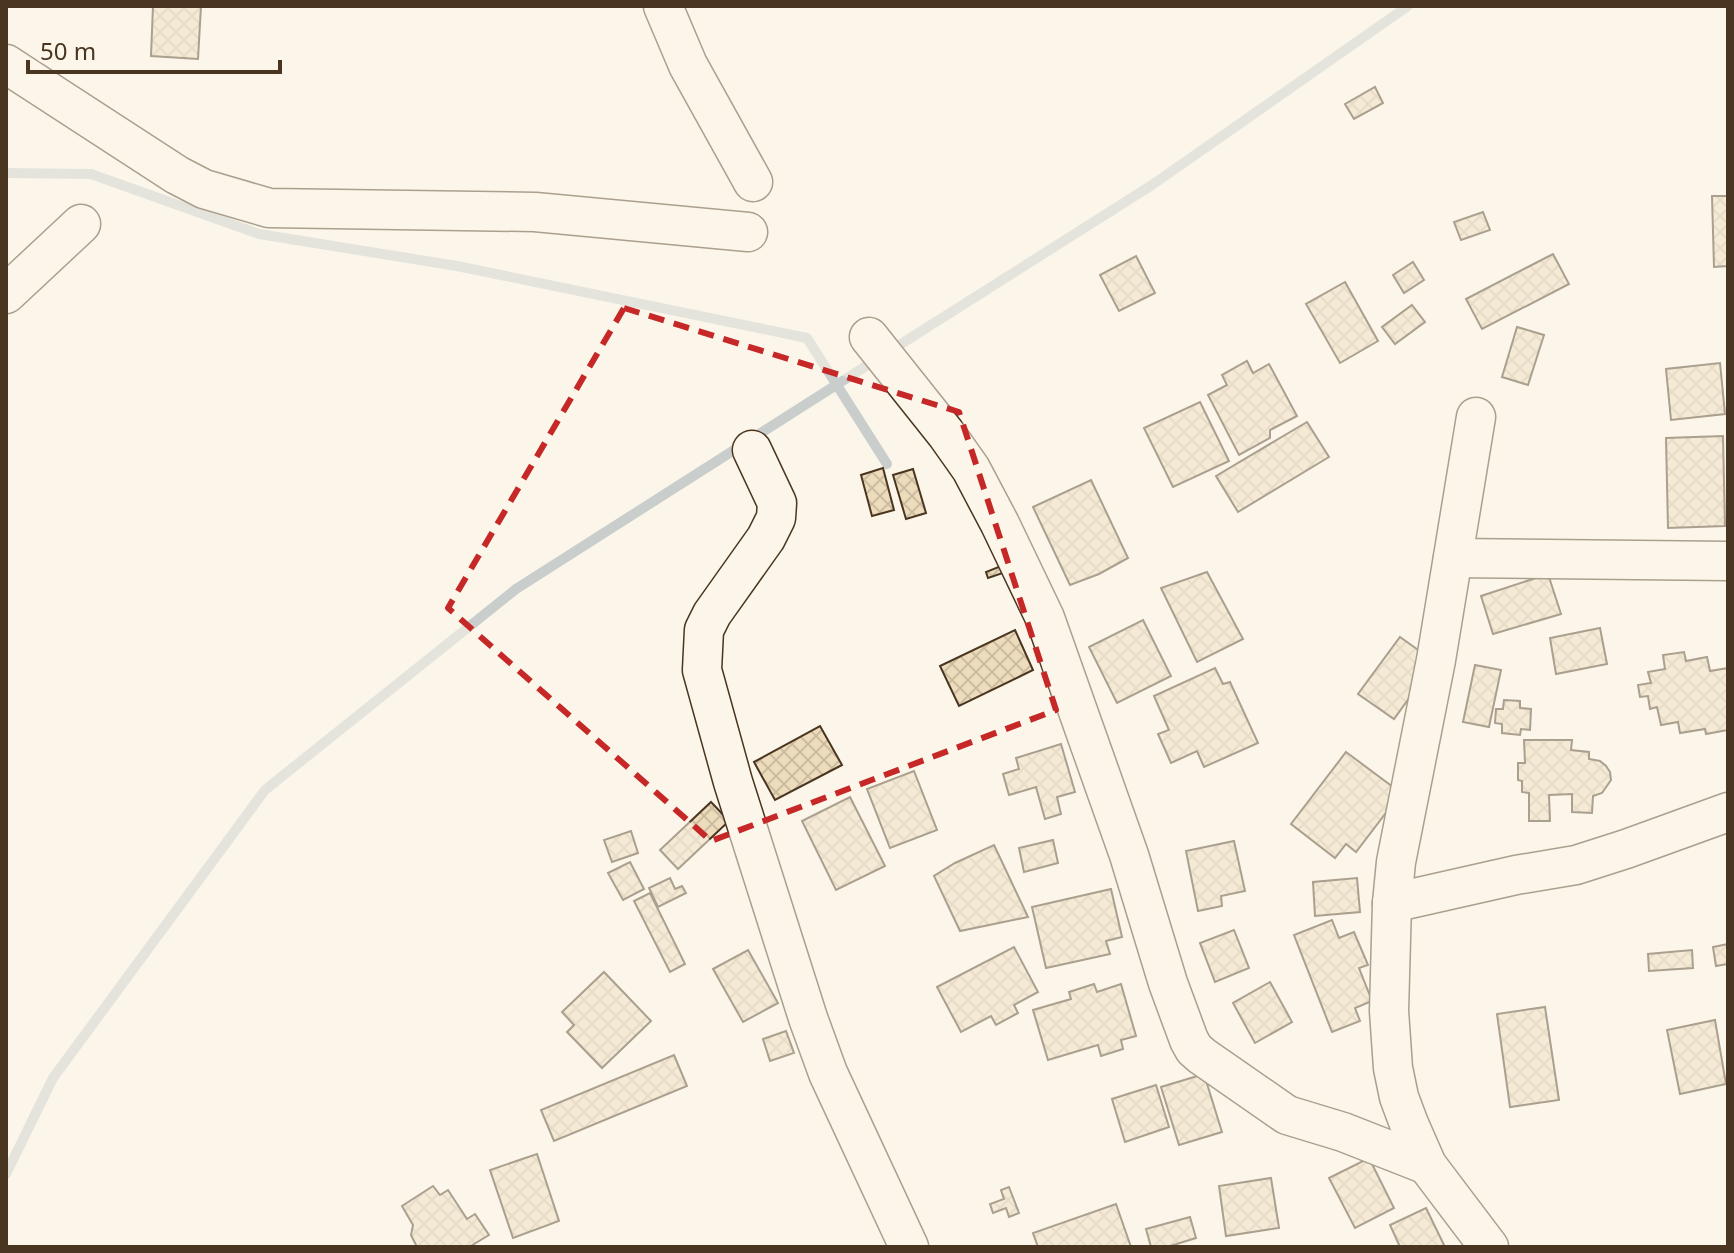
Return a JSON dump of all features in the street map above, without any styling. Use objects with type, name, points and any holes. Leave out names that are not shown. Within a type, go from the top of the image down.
[{"type":"street","points":[[663,6],[688,65],[753,182]]},
{"type":"street","points":[[6,64],[177,175],[204,189],[269,208],[535,212],[748,232]]},
{"type":"street","points":[[6,294],[81,224]]},
{"type":"street","points":[[869,337],[971,469],[1045,618],[1129,855],[1168,983],[1194,1049],[1287,1115],[1343,1132],[1427,1165]]},
{"type":"street","points":[[1476,417],[1436,660],[1396,862],[1389,1011],[1393,1068],[1399,1097],[1427,1165],[1489,1247]]},
{"type":"street","points":[[752,450],[777,503],[776,518],[766,538],[704,630],[702,670],[733,782],[808,1018],[828,1073],[909,1247]]},
{"type":"street","points":[[1453,558],[1728,561]]},
{"type":"street","points":[[1392,903],[1576,865],[1728,812]]},
{"type":"highlighted area","points":[[624,308],[959,412],[1056,710],[711,841],[448,608]]},
{"type":"building","points":[[153,6],[201,6],[198,59],[151,56]]},
{"type":"building","points":[[1375,87],[1383,103],[1354,119],[1345,104]]},
{"type":"building","points":[[1712,196],[1728,196],[1728,266],[1714,267]]},
{"type":"building","points":[[1483,212],[1490,230],[1461,240],[1454,222]]},
{"type":"building","points":[[1553,254],[1569,284],[1482,329],[1466,299]]},
{"type":"building","points":[[1136,256],[1155,293],[1119,311],[1100,275]]},
{"type":"building","points":[[1413,262],[1424,280],[1404,293],[1393,275]]},
{"type":"building","points":[[1345,282],[1378,341],[1340,363],[1306,304]]},
{"type":"building","points":[[1412,305],[1425,322],[1395,344],[1382,327]]},
{"type":"building","points":[[1517,327],[1544,335],[1528,385],[1502,377]]},
{"type":"building","points":[[1247,361],[1253,373],[1269,364],[1297,416],[1270,430],[1270,438],[1239,455],[1208,395],[1227,385],[1222,375]]},
{"type":"building","points":[[1720,363],[1725,414],[1671,420],[1666,369]]},
{"type":"building","points":[[1200,402],[1229,461],[1173,487],[1144,428]]},
{"type":"building","points":[[1307,422],[1329,457],[1238,512],[1216,476]]},
{"type":"building","points":[[1723,436],[1725,526],[1668,528],[1666,438]]},
{"type":"building","points":[[883,468],[894,510],[872,516],[861,475]]},
{"type":"building","points":[[913,469],[926,513],[906,519],[893,475]]},
{"type":"building","points":[[1091,480],[1128,558],[1070,585],[1033,507]]},
{"type":"building","points":[[1006,564],[1009,571],[988,578],[986,572]]},
{"type":"building","points":[[1207,572],[1243,639],[1197,662],[1161,588]]},
{"type":"building","points":[[1548,574],[1561,614],[1493,634],[1481,596]]},
{"type":"building","points":[[1143,620],[1171,676],[1117,703],[1089,647]]},
{"type":"building","points":[[1600,628],[1607,664],[1556,674],[1550,638]]},
{"type":"building","points":[[1015,630],[1033,670],[959,706],[940,666]]},
{"type":"building","points":[[1400,637],[1435,662],[1394,719],[1358,694]]},
{"type":"building","points":[[1684,652],[1686,661],[1707,657],[1710,671],[1728,668],[1728,730],[1706,734],[1705,729],[1680,733],[1678,722],[1661,725],[1657,707],[1650,709],[1648,696],[1640,697],[1638,685],[1651,683],[1648,672],[1665,669],[1663,655]]},
{"type":"building","points":[[1475,665],[1501,670],[1489,727],[1463,722]]},
{"type":"building","points":[[1215,668],[1223,684],[1230,682],[1258,743],[1204,767],[1197,751],[1171,763],[1158,734],[1169,730],[1154,696]]},
{"type":"building","points":[[1504,700],[1520,701],[1520,708],[1531,709],[1530,730],[1521,729],[1520,735],[1502,733],[1502,724],[1495,723],[1496,709],[1503,709]]},
{"type":"building","points":[[820,726],[842,765],[775,800],[754,762]]},
{"type":"building","points":[[1524,740],[1572,740],[1571,750],[1589,752],[1589,759],[1606,766],[1611,780],[1602,793],[1593,796],[1592,813],[1572,812],[1572,794],[1549,795],[1550,821],[1529,821],[1529,793],[1522,792],[1522,781],[1518,780],[1518,763],[1525,763]]},
{"type":"building","points":[[1061,744],[1075,792],[1057,797],[1061,814],[1045,819],[1036,787],[1009,795],[1003,774],[1019,769],[1016,758]]},
{"type":"building","points":[[1346,752],[1401,793],[1356,852],[1346,844],[1335,858],[1291,824]]},
{"type":"building","points":[[914,771],[937,830],[890,848],[867,789]]},
{"type":"building","points":[[850,797],[885,866],[836,890],[802,821]]},
{"type":"building","points":[[711,802],[729,821],[678,869],[660,850]]},
{"type":"building","points":[[631,831],[638,853],[612,862],[604,840]]},
{"type":"building","points":[[1053,840],[1058,863],[1024,872],[1019,848]]},
{"type":"building","points":[[1234,841],[1245,891],[1221,896],[1222,906],[1198,911],[1186,851]]},
{"type":"building","points":[[994,845],[1028,917],[960,931],[934,876]]},
{"type":"building","points":[[630,862],[644,889],[623,900],[608,873]]},
{"type":"building","points":[[670,878],[675,889],[682,886],[686,893],[658,907],[649,888]]},
{"type":"building","points":[[1357,878],[1360,912],[1315,916],[1313,882]]},
{"type":"building","points":[[1111,889],[1122,937],[1106,941],[1110,954],[1046,968],[1032,907]]},
{"type":"building","points":[[650,893],[685,964],[670,972],[634,901]]},
{"type":"building","points":[[1332,920],[1339,938],[1354,932],[1368,965],[1359,968],[1372,1001],[1355,1008],[1360,1021],[1332,1032],[1294,935]]},
{"type":"building","points":[[1234,930],[1249,968],[1215,982],[1200,943]]},
{"type":"building","points":[[1728,944],[1728,964],[1716,966],[1713,947]]},
{"type":"building","points":[[1014,947],[1038,992],[1014,1005],[1018,1013],[996,1025],[991,1016],[961,1032],[937,987]]},
{"type":"building","points":[[748,950],[778,1003],[743,1022],[713,969]]},
{"type":"building","points":[[1692,950],[1693,968],[1649,971],[1648,954]]},
{"type":"building","points":[[604,972],[651,1021],[602,1068],[567,1032],[574,1025],[562,1012]]},
{"type":"building","points":[[1270,982],[1292,1022],[1255,1043],[1233,1003]]},
{"type":"building","points":[[1094,984],[1097,992],[1121,984],[1136,1036],[1121,1040],[1123,1049],[1101,1056],[1098,1045],[1048,1060],[1033,1010],[1071,999],[1069,992]]},
{"type":"building","points":[[1545,1007],[1559,1100],[1510,1107],[1497,1014]]},
{"type":"building","points":[[1715,1020],[1726,1084],[1680,1094],[1667,1030]]},
{"type":"building","points":[[786,1031],[794,1053],[770,1061],[763,1039]]},
{"type":"building","points":[[674,1055],[687,1086],[554,1141],[541,1110]]},
{"type":"building","points":[[1204,1074],[1222,1132],[1179,1145],[1161,1087]]},
{"type":"building","points":[[1156,1085],[1169,1127],[1125,1142],[1112,1099]]},
{"type":"building","points":[[537,1154],[559,1221],[513,1238],[490,1170]]},
{"type":"building","points":[[1369,1158],[1394,1208],[1355,1228],[1329,1178]]},
{"type":"building","points":[[1271,1178],[1279,1228],[1226,1236],[1219,1186]]},
{"type":"building","points":[[433,1186],[440,1195],[448,1190],[467,1219],[475,1214],[489,1235],[469,1247],[417,1247],[411,1235],[413,1225],[402,1206]]},
{"type":"building","points":[[1009,1187],[1019,1213],[1009,1217],[1006,1208],[993,1213],[990,1204],[1004,1199],[1001,1190]]},
{"type":"building","points":[[1116,1204],[1131,1247],[1038,1247],[1033,1233]]},
{"type":"building","points":[[1426,1208],[1445,1247],[1400,1247],[1390,1225]]},
{"type":"building","points":[[1190,1217],[1196,1238],[1167,1247],[1151,1247],[1146,1229]]},
{"type":"waterway","points":[[890,351],[1152,185],[1408,6]]},
{"type":"waterway","points":[[6,173],[91,174],[259,234],[457,266],[807,338],[887,464]]},
{"type":"waterway","points":[[6,1174],[53,1078],[265,790],[516,589],[877,359]]}]
